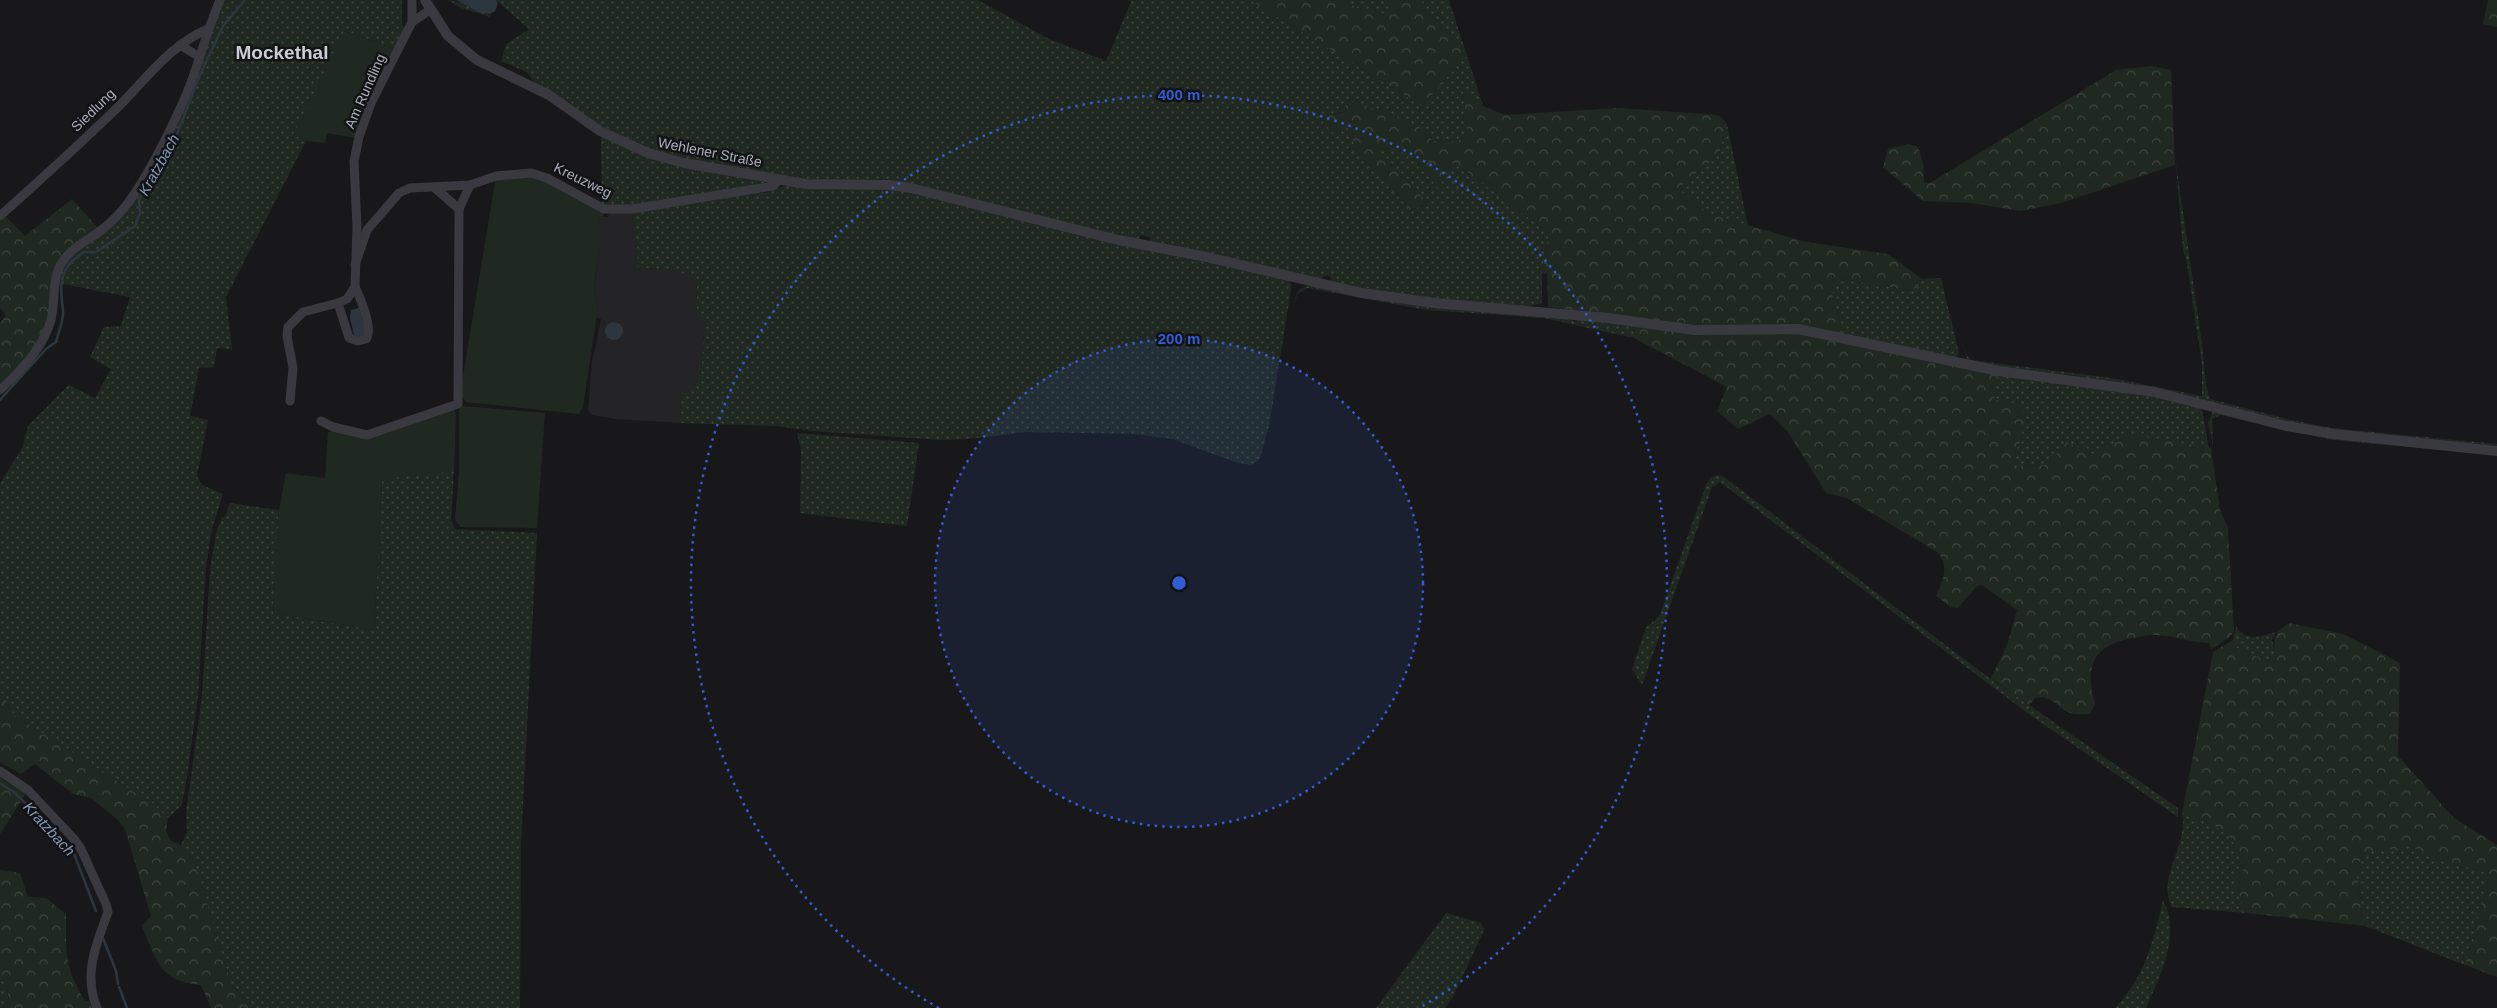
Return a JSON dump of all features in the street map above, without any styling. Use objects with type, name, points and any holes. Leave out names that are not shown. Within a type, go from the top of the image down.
[{"type":"street","points":[[0,390],[32,357],[46,331],[51,320],[58,272],[62,262],[72,251],[104,228],[128,203],[179,110],[220,0]]},
{"type":"street","name":"Am Rundling","points":[[338,303],[349,338],[358,341],[366,339],[369,330],[360,296],[355,287],[357,228],[354,161],[359,138],[371,103],[412,22],[412,0]]},
{"type":"street","name":"Wehlener Straße","points":[[425,0],[448,36],[477,60],[549,95],[620,142],[648,154],[684,163],[779,180],[832,185],[889,185],[912,188],[1118,240],[1202,256],[1362,293],[1435,303],[1608,318],[1694,330],[1798,329],[1998,371],[2155,392],[2286,426],[2334,434],[2497,451]]},
{"type":"street","points":[[412,22],[430,10]]},
{"type":"street","name":"Siedlung","points":[[0,216],[117,108],[158,62],[194,35],[208,29]]},
{"type":"street","points":[[180,45],[198,56]]},
{"type":"street","name":"Kreuzweg","points":[[355,265],[367,230],[399,194],[410,188],[470,185],[496,176],[531,173],[547,178],[604,209],[632,209],[773,186],[779,180]]},
{"type":"street","points":[[321,421],[332,427],[367,435],[458,404],[459,209],[470,185]]},
{"type":"street","points":[[434,187],[459,209]]},
{"type":"street","points":[[290,401],[293,368],[287,336],[288,327],[304,312],[347,299],[355,287]]},
{"type":"street","points":[[0,771],[28,790],[75,840],[84,854],[108,912],[90,968],[91,986],[97,1008]]},
{"type":"shaded area","points":[[457,0],[496,0],[498,3],[495,11],[490,14],[478,12]]},
{"type":"shaded area","points":[[633,211],[638,267],[679,271],[697,283],[697,313],[705,320],[701,371],[693,391],[681,393],[680,423],[616,419],[592,415],[588,410],[592,362],[601,319],[596,318],[598,307],[595,304],[594,290],[599,249],[599,216],[608,217],[609,213]]},
{"type":"shaded area","points":[[359,308],[366,331],[362,337],[354,335],[350,318],[351,310]]},
{"type":"shaded area","points":[[614,322],[620,325],[623,331],[620,337],[614,340],[608,337],[605,331],[608,325]]},
{"type":"green space","points":[[223,0],[402,0],[402,25],[406,28],[395,49],[345,31],[294,134],[306,141],[226,297],[232,349],[217,348],[214,367],[199,368],[190,416],[208,420],[197,476],[202,485],[223,494],[212,529],[206,567],[198,696],[185,791],[181,806],[168,818],[153,804],[14,715],[0,691],[0,484],[23,446],[28,426],[69,385],[95,398],[111,369],[90,357],[104,327],[121,326],[130,297],[58,283],[61,272],[73,254],[105,232],[149,172]]},
{"type":"green space","points":[[448,0],[459,2],[490,14],[490,17],[461,8]]},
{"type":"green space","points":[[496,0],[978,0],[1049,39],[1106,61],[1131,2],[1130,0],[1250,0],[1422,106],[1466,55],[1420,0],[1449,0],[1483,106],[1462,86],[1468,130],[1458,142],[1433,141],[1417,125],[1400,121],[1346,101],[1346,111],[1320,117],[1344,124],[1362,159],[1382,173],[1410,210],[1428,204],[1396,168],[1381,160],[1381,150],[1400,151],[1408,155],[1421,166],[1438,188],[1454,162],[1549,233],[1542,273],[1542,303],[1528,306],[1506,305],[1427,298],[1369,290],[1331,283],[1330,276],[1325,275],[1320,280],[1150,242],[1150,237],[1141,235],[1139,241],[936,190],[806,179],[688,161],[649,150],[620,138],[535,83],[527,72],[501,61],[506,44],[529,29]]},
{"type":"green space","points":[[1250,0],[1343,0],[1361,10],[1385,14],[1392,0],[1420,0],[1466,55],[1422,106]]},
{"type":"green space","points":[[1343,0],[1392,0],[1386,14],[1361,10]]},
{"type":"green space","points":[[2488,0],[2497,0],[2497,27],[2483,24]]},
{"type":"green space","points":[[344,31],[395,49],[358,125],[355,138],[327,133],[325,143],[306,141],[294,134]]},
{"type":"green space","points":[[2151,66],[2171,70],[2175,165],[2061,203],[2021,211],[1972,203],[1923,201],[1883,167],[1888,149],[1909,144],[1918,147],[1923,163],[1924,182],[1930,183],[2116,70]]},
{"type":"green space","points":[[1462,85],[1483,106],[1505,115],[1618,108],[1719,115],[1727,124],[1719,154],[1678,189],[1709,214],[1806,242],[1888,254],[1922,279],[1915,291],[1836,278],[1832,292],[1842,329],[1842,336],[1693,327],[1548,307],[1547,274],[1542,273],[1549,233],[1454,162],[1438,188],[1421,166],[1408,155],[1400,151],[1382,150],[1381,160],[1396,168],[1428,204],[1410,210],[1382,173],[1362,159],[1344,124],[1334,134],[1319,117],[1345,112],[1346,100],[1395,115],[1400,121],[1417,125],[1433,141],[1458,142],[1468,130]]},
{"type":"green space","points":[[1727,124],[1748,226],[1709,214],[1678,189],[1719,154]]},
{"type":"green space","points":[[601,137],[648,157],[764,180],[764,183],[632,206],[602,205]]},
{"type":"green space","points":[[2176,164],[2202,344],[2206,386],[2210,399],[2287,419],[2332,428],[2497,444],[2497,446],[2332,430],[2287,422],[2155,387],[1998,366],[1967,359],[1962,341],[1967,356],[1972,360],[2111,378],[2202,396],[2202,365],[2187,263],[2183,250]]},
{"type":"green space","points":[[531,173],[604,209],[603,216],[599,216],[599,254],[594,287],[595,302],[598,307],[583,407],[579,414],[466,402],[460,395],[496,176]]},
{"type":"green space","points":[[790,184],[890,188],[1287,279],[1291,284],[1291,290],[1269,426],[1260,459],[1251,465],[1238,463],[1172,439],[1133,434],[1026,432],[968,439],[940,440],[813,431],[776,426],[680,423],[681,393],[693,391],[701,371],[705,320],[697,313],[697,283],[679,271],[637,267],[638,254],[633,211],[745,193],[765,193]]},
{"type":"green space","points":[[72,199],[98,228],[69,248],[45,330],[29,356],[0,387],[0,323],[6,316],[0,308],[0,220],[5,216],[25,236]]},
{"type":"green space","points":[[1836,278],[1915,291],[1922,279],[1941,278],[1959,353],[1956,357],[1842,336],[1842,329],[1832,292]]},
{"type":"green space","points":[[1312,285],[1567,316],[1575,322],[1585,318],[1633,324],[1634,338],[1544,318],[1427,310],[1307,288],[1297,295],[1294,304],[1296,296],[1299,291],[1304,287]]},
{"type":"green space","points":[[1633,324],[1794,330],[1998,374],[1994,400],[2024,404],[2022,439],[2014,454],[2016,466],[2048,465],[2067,442],[2092,455],[2131,435],[2211,448],[2220,510],[2228,528],[2234,631],[2230,637],[2211,649],[2209,643],[2159,635],[2119,641],[2100,652],[2095,659],[2091,679],[2095,704],[2090,714],[2073,714],[2044,697],[2035,698],[2029,705],[1991,678],[2007,645],[2017,610],[1982,585],[1977,586],[1958,608],[1951,607],[1936,596],[1944,573],[1941,557],[1937,552],[1847,498],[1826,493],[1788,432],[1770,414],[1738,429],[1717,411],[1727,387],[1634,338]]},
{"type":"green space","points":[[1998,374],[2152,395],[2199,406],[2204,419],[2209,448],[2131,435],[2092,455],[2067,442],[2048,465],[2016,466],[2014,454],[2022,439],[1994,400]]},
{"type":"green space","points":[[460,407],[545,413],[537,528],[460,527],[455,519],[459,473],[459,415]]},
{"type":"green space","points":[[454,408],[456,415],[454,471],[382,479],[374,630],[273,613],[279,510],[286,473],[325,478],[328,432],[335,431],[358,437]]},
{"type":"green space","points":[[2213,411],[2497,455],[2333,440],[2221,415],[2212,419],[2213,445],[2208,423]]},
{"type":"green space","points":[[797,433],[919,443],[907,526],[800,513],[801,449]]},
{"type":"green space","points":[[454,471],[451,520],[455,529],[537,533],[521,844],[520,1008],[250,1008],[244,997],[231,984],[192,855],[181,845],[187,832],[186,812],[202,697],[210,570],[216,533],[222,517],[225,517],[230,503],[279,510],[273,613],[374,630],[382,479]]},
{"type":"green space","points":[[1717,475],[1724,477],[1981,672],[2178,808],[2178,817],[2026,712],[1720,482],[1712,487],[1642,685],[1632,669],[1646,627],[1659,617],[1706,485],[1711,477]]},
{"type":"green space","points":[[2289,623],[2343,634],[2400,663],[2398,756],[2454,818],[2497,845],[2497,977],[2465,965],[2488,881],[2485,872],[2435,859],[2406,844],[2401,851],[2381,848],[2361,855],[2357,876],[2365,926],[2246,913],[2236,887],[2236,879],[2243,871],[2237,848],[2231,839],[2215,826],[2182,813],[2213,652],[2233,640],[2235,647],[2271,663],[2276,656],[2275,637]]},
{"type":"green space","points":[[2236,626],[2239,631],[2253,637],[2276,632],[2272,640],[2276,656],[2271,663],[2235,647],[2233,640]]},
{"type":"green space","points":[[0,691],[14,715],[153,804],[168,818],[166,831],[171,841],[185,847],[192,854],[231,984],[244,997],[250,1008],[211,1008],[201,985],[176,979],[167,974],[161,967],[142,926],[151,916],[125,829],[117,819],[91,798],[73,794],[35,764],[21,774],[0,762]]},
{"type":"green space","points":[[0,771],[28,790],[0,834]]},
{"type":"green space","points":[[2182,813],[2215,826],[2231,839],[2237,848],[2243,871],[2236,879],[2236,887],[2246,913],[2172,907],[2168,896],[2168,884],[2181,837]]},
{"type":"green space","points":[[2406,844],[2435,859],[2486,872],[2488,881],[2465,965],[2365,926],[2357,876],[2361,855],[2381,848],[2401,851]]},
{"type":"green space","points":[[0,870],[20,873],[28,897],[46,898],[66,914],[66,949],[70,969],[78,989],[85,1001],[89,1001],[92,1008],[4,1008],[8,995],[5,980],[0,981]]},
{"type":"green space","points":[[2163,900],[2168,913],[2170,941],[2163,969],[2152,996],[2146,1008],[2115,1008],[2125,997],[2141,971],[2152,944]]},
{"type":"green space","points":[[1446,913],[1481,923],[1484,930],[1453,997],[1445,1008],[1376,1008]]},
{"type":"green space","points":[[5,980],[8,995],[4,1008],[0,1008],[0,981]]},
{"type":"waterway","name":"Kratzbach","points":[[0,400],[47,348],[56,342],[63,315],[61,285],[69,264],[84,252],[96,252],[135,226],[140,213],[139,200],[161,157],[170,152],[200,75],[223,26],[245,0]]},
{"type":"waterway","name":"Kratzbach","points":[[0,783],[15,793],[73,851],[96,911]]},
{"type":"waterway","name":"Kratzbach","points":[[103,938],[116,971],[118,984]]},
{"type":"waterway","name":"Kratzbach","points":[[119,987],[127,1008]]},
{"type":"district","name":"Mockethal","points":[[282,52]]}]
